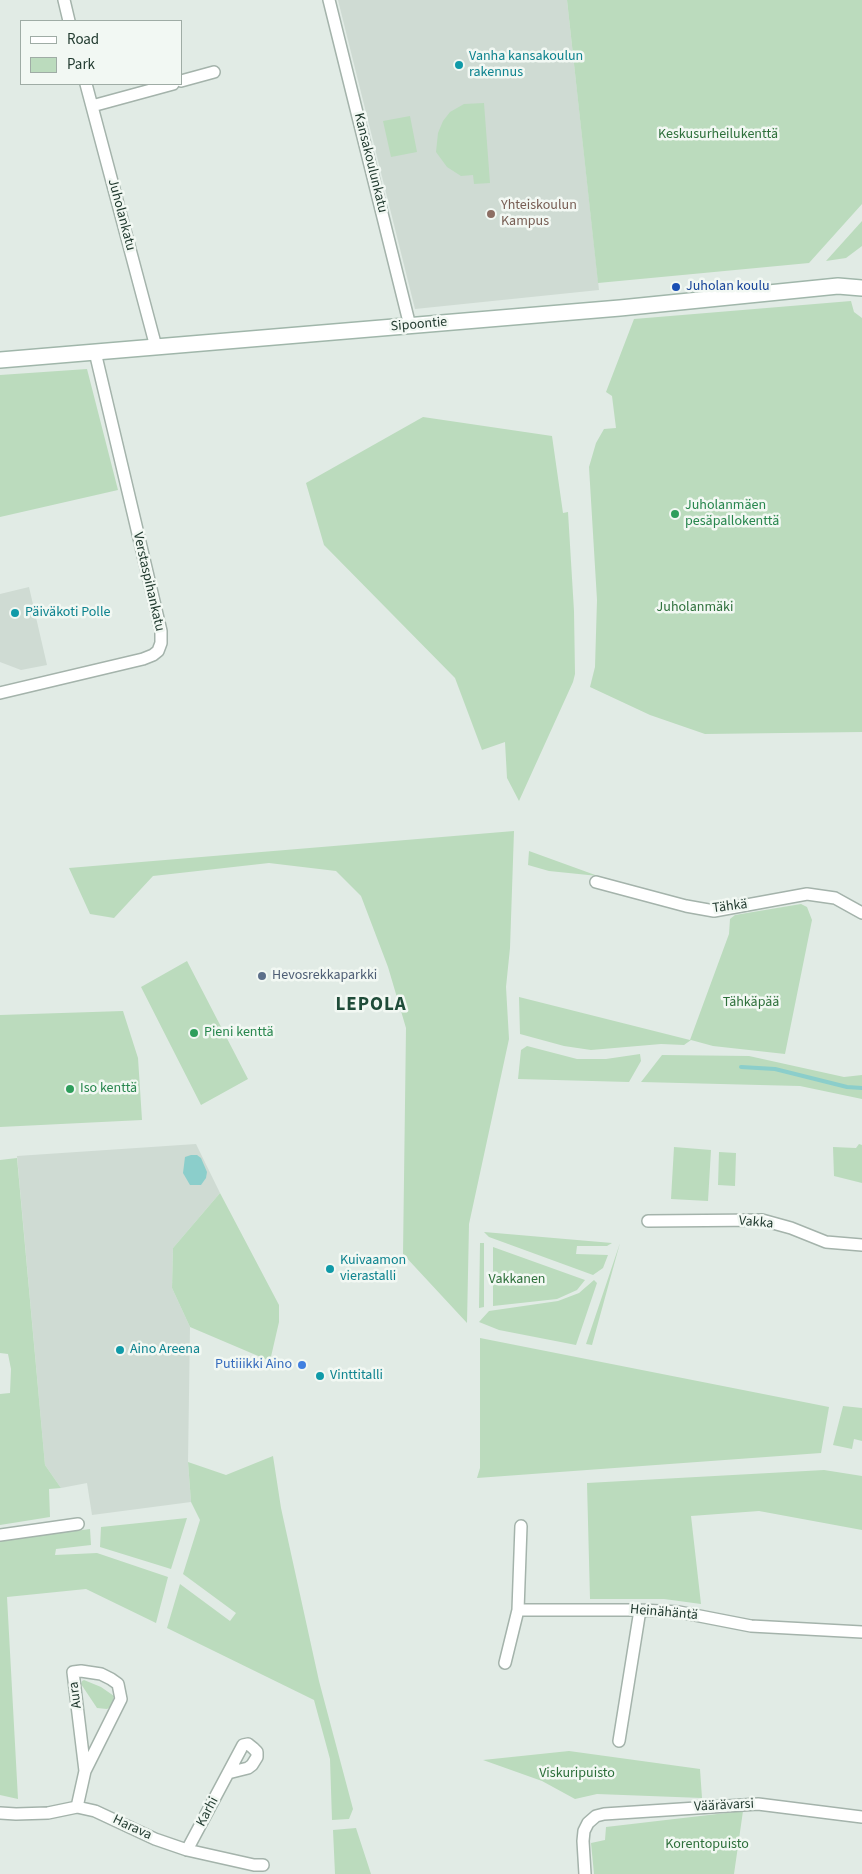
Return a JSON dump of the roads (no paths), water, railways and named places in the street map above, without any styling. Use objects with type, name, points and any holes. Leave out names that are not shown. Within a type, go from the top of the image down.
[{"type":"street","points":[[64,0],[70,20]]},
{"type":"street","name":"Kansakoulunkatu","points":[[329,0],[410,326]]},
{"type":"street","points":[[182,81],[214,72]]},
{"type":"street","name":"Juholankatu","points":[[86,85],[156,347]]},
{"type":"street","points":[[92,106],[169,85]]},
{"type":"street","name":"Sipoontie","points":[[838,286],[862,277]]},
{"type":"street","name":"Sipoontie","points":[[0,360],[620,308],[838,286],[862,288]]},
{"type":"street","name":"Verstaspihankatu","points":[[0,692],[143,659],[158,651],[161,643],[161,631],[95,352]]},
{"type":"street","name":"Tähkä","points":[[596,882],[686,906],[714,911],[807,894],[835,898],[862,913]]},
{"type":"street","name":"Vakka","points":[[648,1221],[762,1220],[791,1228],[826,1242],[862,1245]]},
{"type":"street","points":[[0,1534],[78,1524]]},
{"type":"street","points":[[505,1663],[518,1610],[521,1526]]},
{"type":"street","name":"Heinähäntä","points":[[518,1610],[640,1610],[679,1612],[750,1626],[862,1632]]},
{"type":"street","points":[[619,1741],[640,1610]]},
{"type":"street","name":"Aura","points":[[78,1807],[85,1771],[121,1699],[118,1684],[111,1679],[101,1674],[81,1671],[73,1672],[85,1771]]},
{"type":"street","name":"Karhi","points":[[187,1850],[228,1773]]},
{"type":"street","name":"Väärävarsi","points":[[586,1874],[584,1831],[588,1823],[596,1816],[604,1814],[758,1804],[862,1817]]},
{"type":"street","name":"Harava","points":[[0,1813],[48,1813],[78,1807],[95,1811],[155,1839],[187,1850],[254,1865],[263,1865]]},
{"type":"water","points":[[197,1155],[201,1158],[207,1172],[206,1178],[201,1185],[190,1185],[183,1173],[185,1157]]},
{"type":"waterway","points":[[741,1067],[775,1069],[847,1087],[862,1088]]},
{"type":"place","name":"Vanha kansakoulun rakennus","points":[[459,65]]},
{"type":"place","name":"Yhteiskoulun Kampus","points":[[491,214]]},
{"type":"place","name":"Juholan koulu","points":[[676,287]]},
{"type":"place","name":"Juholanmäen pesäpallokenttä","points":[[675,514]]},
{"type":"place","name":"Päiväkoti Polle","points":[[15,613]]},
{"type":"place","name":"Hevosrekkaparkki","points":[[262,976]]},
{"type":"place","name":"Pieni kenttä","points":[[194,1033]]},
{"type":"place","name":"Iso kenttä","points":[[70,1089]]},
{"type":"place","name":"Kuivaamon vierastalli","points":[[330,1269]]},
{"type":"place","name":"Aino Areena","points":[[120,1350]]},
{"type":"place","name":"Putiiikki Aino","points":[[302,1365]]},
{"type":"place","name":"Vinttitalli","points":[[320,1376]]},
{"type":"district","name":"LEPOLA","points":[[371,1006]]},
{"type":"park label","name":"Keskusurheilukenttä","points":[[718,135]]},
{"type":"park label","name":"Juholanmäki","points":[[695,608]]},
{"type":"park label","name":"Tähkäpää","points":[[751,1003]]},
{"type":"park label","name":"Vakkanen","points":[[517,1280]]},
{"type":"park label","name":"Viskuripuisto","points":[[577,1774]]},
{"type":"park label","name":"Korentopuisto","points":[[707,1845]]}]
